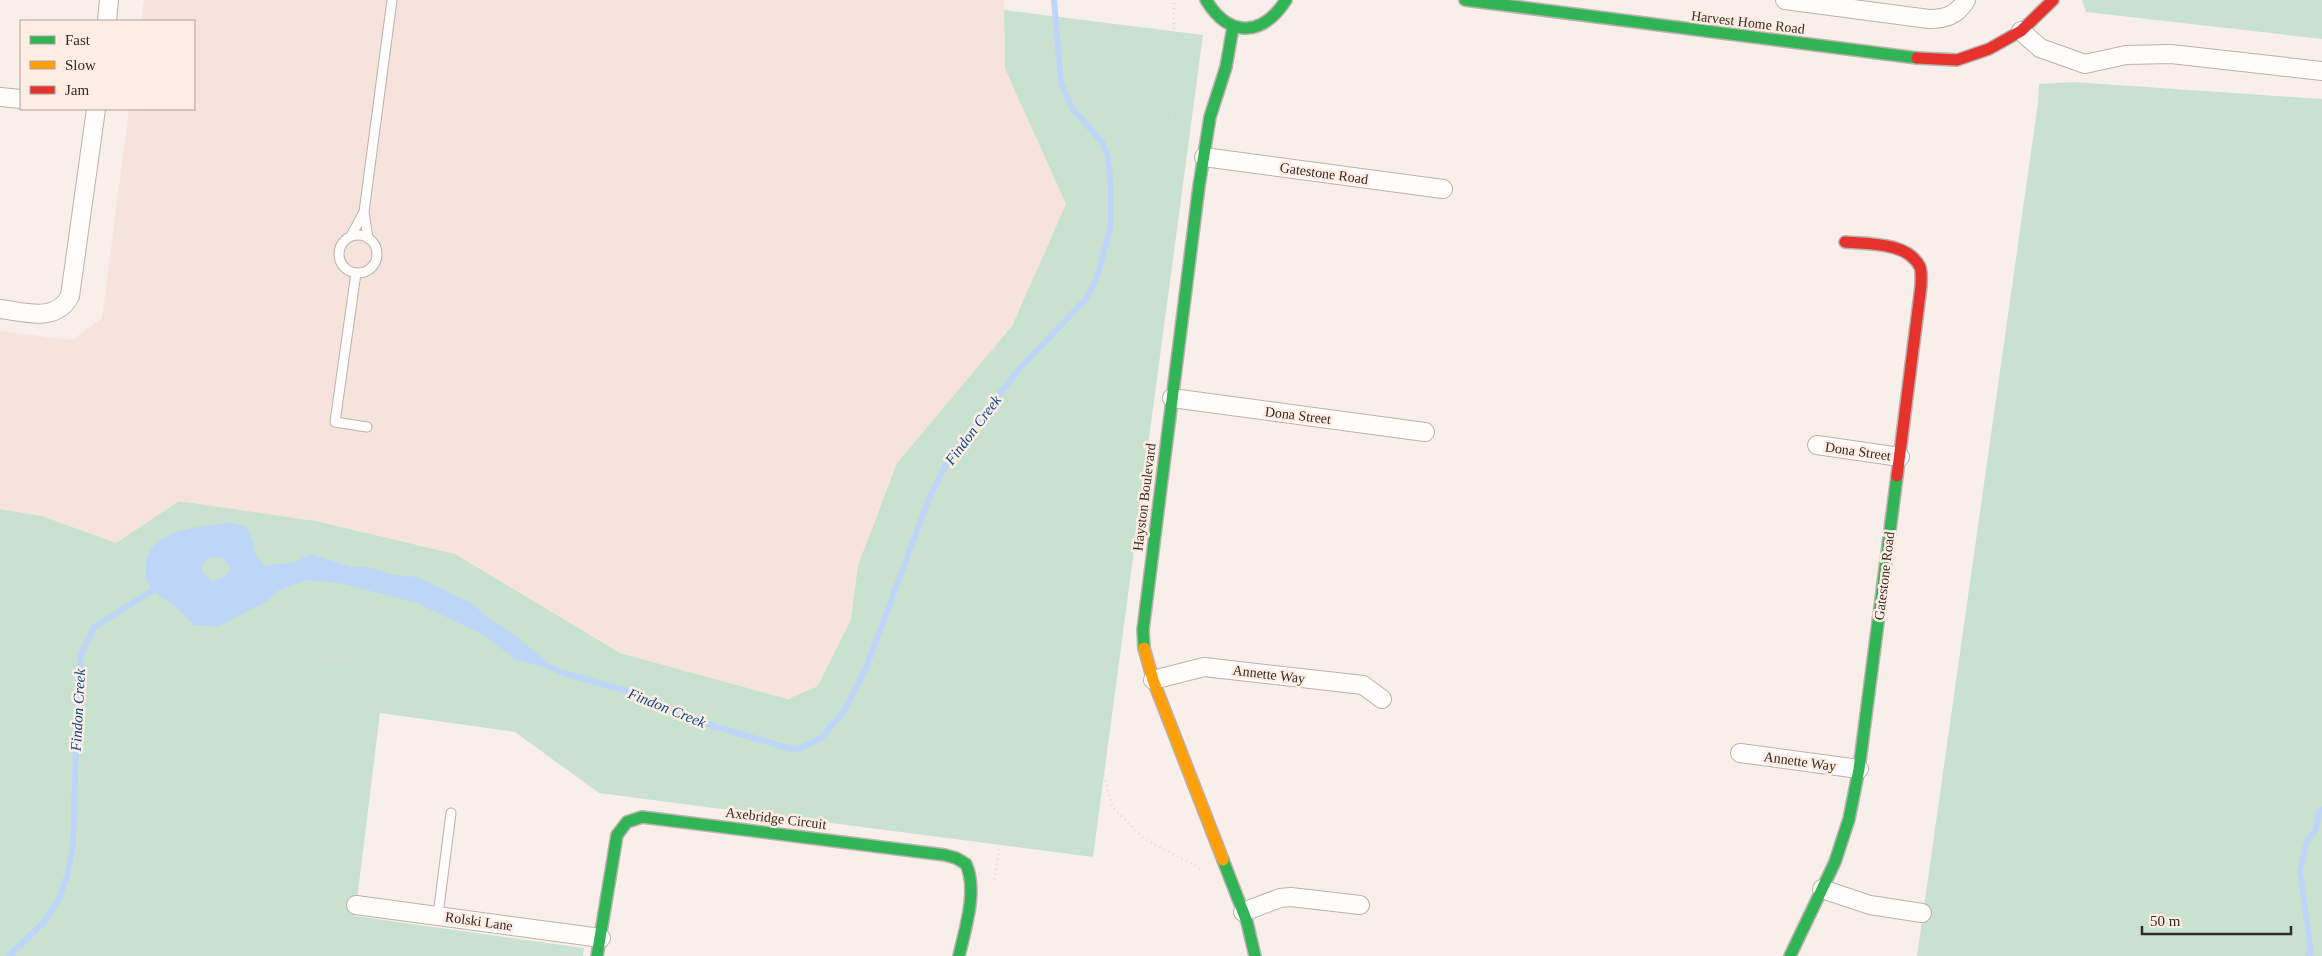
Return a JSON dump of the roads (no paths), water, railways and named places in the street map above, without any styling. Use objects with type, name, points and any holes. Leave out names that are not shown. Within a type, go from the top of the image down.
[{"type":"street","points":[[107,20],[109,0]]},
{"type":"street","points":[[1206,0],[1210,10],[1220,20],[1233,27],[1246,29],[1265,24],[1280,12],[1286,0]]},
{"type":"street","name":"Harvest Home Road","points":[[1465,0],[1916,58],[1957,60],[1989,49],[2021,31],[2053,0]]},
{"type":"street","points":[[1785,0],[1940,19],[1957,12],[1966,0]]},
{"type":"street","name":"Hayston Boulevard","points":[[1233,27],[1226,67],[1210,117],[1143,617],[1144,650],[1153,680],[1243,912],[1255,956]]},
{"type":"street","points":[[2021,31],[2040,48],[2085,64],[2126,55],[2171,54],[2322,71]]},
{"type":"street","points":[[0,96],[20,99]]},
{"type":"street","points":[[0,309],[46,314],[62,307],[70,296],[95,110]]},
{"type":"street","name":"Gatestone Road","points":[[1204,157],[1443,189]]},
{"type":"street","name":"Gatestone Road","points":[[1790,956],[1799,932],[1840,850],[1849,822],[1859,769],[1922,286],[1920,267],[1915,259],[1906,252],[1890,247],[1845,242]]},
{"type":"street","name":"Dona Street","points":[[1172,398],[1425,432]]},
{"type":"street","name":"Dona Street","points":[[1816,445],[1900,457]]},
{"type":"street","name":"Annette Way","points":[[1153,680],[1193,668],[1220,668],[1363,685],[1382,699]]},
{"type":"street","name":"Annette Way","points":[[1740,753],[1859,769]]},
{"type":"street","name":"Axebridge Circuit","points":[[597,956],[617,835],[622,826],[634,818],[654,817],[953,856],[960,859],[968,868],[970,885],[959,956]]},
{"type":"street","points":[[1822,888],[1870,905],[1922,913]]},
{"type":"street","points":[[1243,912],[1280,898],[1291,897],[1360,905]]},
{"type":"street","name":"Rolski Lane","points":[[356,905],[601,938]]},
{"type":"lane","points":[[368,238],[364,212],[392,0]]},
{"type":"lane","points":[[351,236],[364,212]]},
{"type":"lane","points":[[360,234],[375,244],[377,250],[376,262],[368,270],[356,273],[344,266],[339,255],[343,242],[351,236],[360,234]]},
{"type":"lane","points":[[356,273],[335,422],[366,427]]},
{"type":"lane","points":[[438,915],[451,813]]},
{"type":"water","points":[[232,523],[247,527],[253,541],[254,552],[264,566],[295,562],[311,554],[350,567],[370,567],[393,575],[417,577],[473,604],[488,618],[512,633],[560,672],[515,659],[484,635],[417,603],[339,583],[307,580],[279,590],[268,601],[217,627],[194,625],[175,606],[155,593],[149,585],[146,580],[148,556],[154,545],[177,532],[191,528]],"holes":[[[211,556],[224,559],[231,569],[223,578],[212,581],[201,571],[204,562]]]},
{"type":"waterway","name":"Findon Creek","points":[[553,668],[560,672],[627,691],[683,717],[791,749],[801,748],[821,738],[844,711],[866,668],[928,501],[948,460],[1020,368],[1085,300],[1096,280],[1111,226],[1111,186],[1108,158],[1102,142],[1072,108],[1061,83],[1054,0]]},
{"type":"waterway","name":"Findon Creek","points":[[9,956],[44,922],[58,901],[67,876],[73,847],[78,677],[81,655],[94,627],[160,586]]},
{"type":"waterway","points":[[2308,956],[2311,952],[2300,871],[2307,841],[2316,830],[2319,812],[2322,810]]}]
